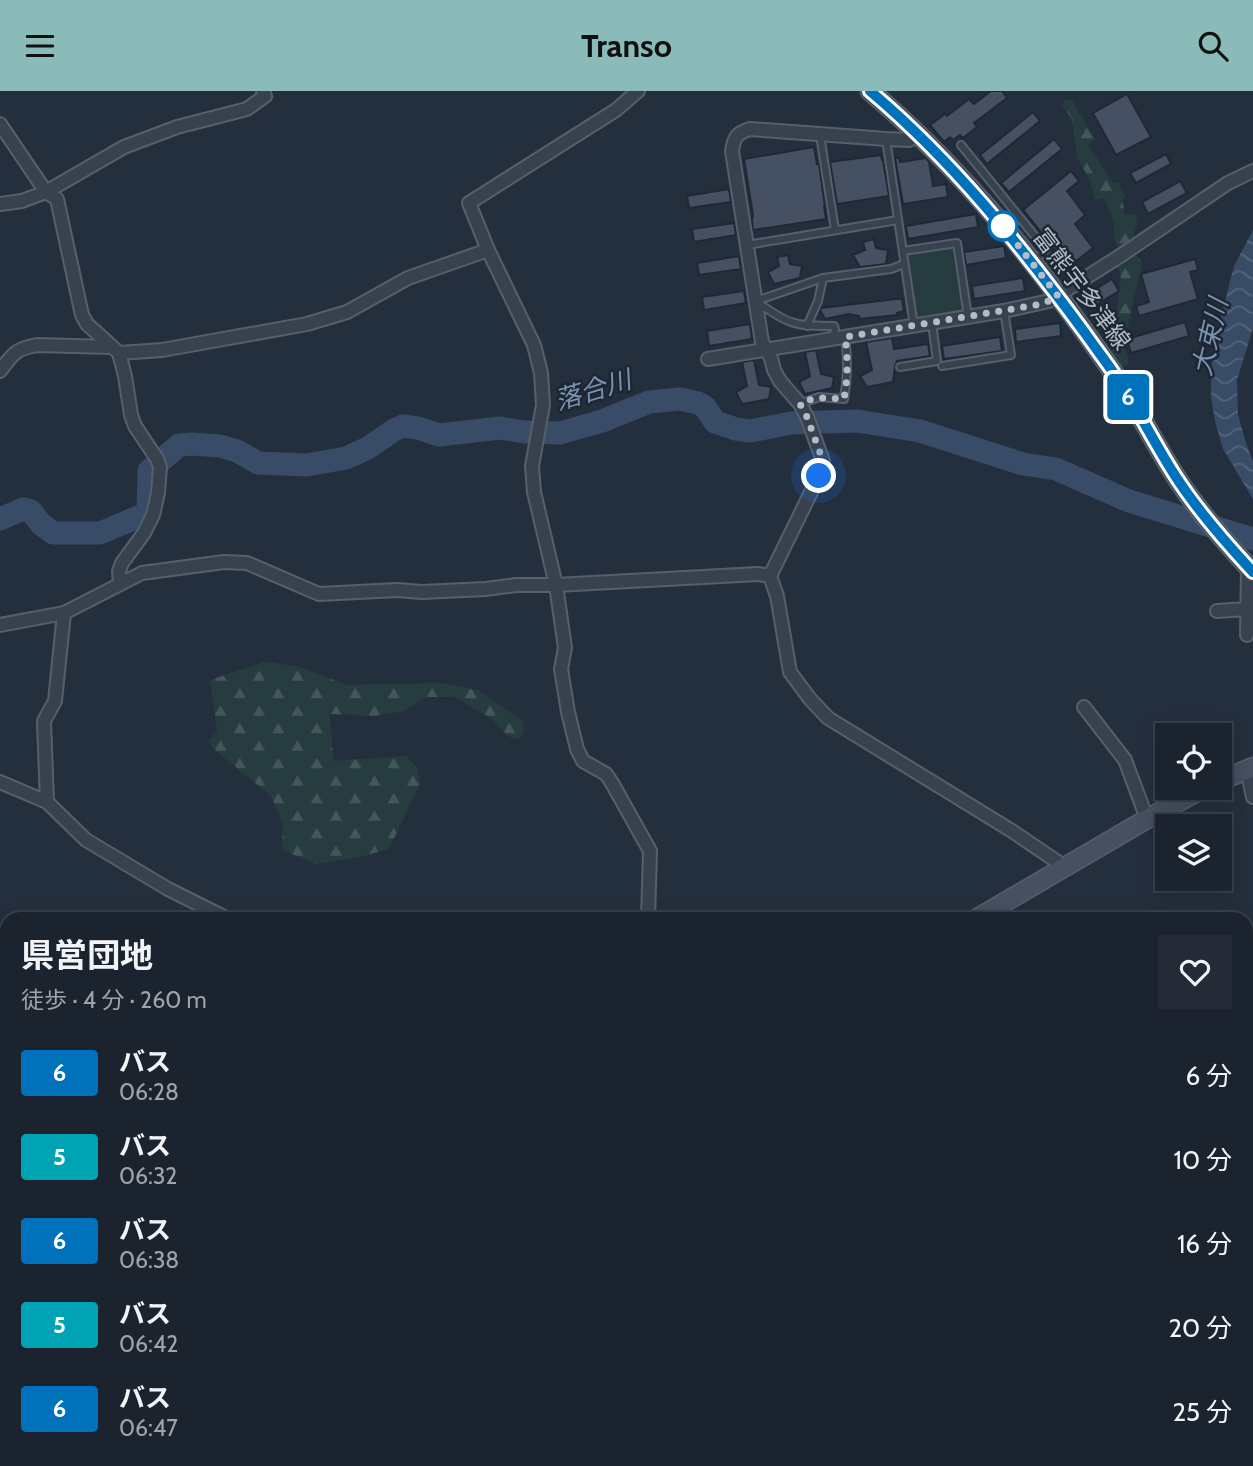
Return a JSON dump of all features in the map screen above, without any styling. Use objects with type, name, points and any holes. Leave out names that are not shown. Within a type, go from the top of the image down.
[{"type":"main road","name":"富熊宇多津線","points":[[873,93],[969,187],[1032,263],[1115,373],[1177,478],[1204,516],[1251,570]]},
{"type":"main road","points":[[1232,776],[1250,768]]},
{"type":"main road","points":[[988,912],[1182,800]]},
{"type":"street","points":[[0,204],[22,201],[46,192],[124,147],[177,127],[247,109],[265,96],[263,91]]},
{"type":"street","points":[[638,91],[616,110],[469,203],[539,360],[543,405],[531,466],[534,492],[556,585],[565,648],[561,669],[568,712],[577,749],[583,761],[606,775],[612,783],[650,851],[648,912]]},
{"type":"street","points":[[0,124],[46,192],[57,199],[82,315],[87,324],[114,350],[125,376],[135,426],[159,463],[158,493],[153,515],[144,533],[122,563],[119,571],[120,583]]},
{"type":"street","points":[[918,135],[909,140],[750,129],[740,132],[734,139],[732,151],[762,342],[780,381],[800,404],[823,461],[819,476],[770,576],[777,596],[790,672],[810,699],[828,717],[1065,867]]},
{"type":"street","points":[[708,359],[1004,311],[1049,301],[1228,183],[1253,171]]},
{"type":"street","points":[[0,371],[14,353],[37,345],[162,350],[328,319],[347,312],[408,278],[488,250]]},
{"type":"street","points":[[0,625],[64,613],[142,572],[224,562],[247,563],[319,594],[485,589],[516,585],[758,574],[770,576]]},
{"type":"street","points":[[1247,635],[1251,570]]},
{"type":"street","points":[[1217,611],[1247,609]]},
{"type":"street","points":[[47,802],[44,721],[55,701],[64,613]]},
{"type":"street","points":[[1084,707],[1125,760],[1147,819]]},
{"type":"street","points":[[1250,768],[1253,797]]},
{"type":"street","points":[[0,782],[47,802],[86,840],[168,889],[214,912]]},
{"type":"lane","points":[[820,135],[835,230]]},
{"type":"lane","points":[[886,139],[914,326]]},
{"type":"lane","points":[[961,145],[1046,250],[1032,263]]},
{"type":"lane","points":[[969,187],[984,174]]},
{"type":"lane","points":[[747,245],[898,220]]},
{"type":"lane","points":[[902,251],[957,243],[968,317]]},
{"type":"lane","points":[[756,301],[823,278],[891,269],[904,264]]},
{"type":"lane","points":[[807,326],[818,300],[823,278]]},
{"type":"lane","points":[[756,301],[791,323],[834,326],[848,358],[844,399],[819,397],[800,404]]},
{"type":"lane","points":[[942,366],[1011,355],[1004,311]]},
{"type":"lane","points":[[900,367],[937,361],[932,323]]},
{"type":"green space","points":[[1066,100],[1072,100],[1095,139],[1088,144],[1113,183],[1118,182],[1125,196],[1122,200],[1125,214],[1136,214],[1137,224],[1133,237],[1118,248],[1114,238],[1114,222],[1104,198],[1095,200],[1089,178],[1077,158],[1072,119],[1062,105]]},
{"type":"green space","points":[[952,247],[962,308],[960,311],[920,318],[917,316],[908,254]]},
{"type":"green space","points":[[1130,256],[1137,256],[1142,263],[1124,343],[1129,364],[1119,368],[1107,350],[1113,349],[1121,274],[1115,264]]},
{"type":"green space","points":[[264,662],[296,666],[347,685],[442,683],[478,690],[523,721],[524,732],[518,740],[508,736],[489,717],[454,697],[426,697],[404,711],[375,716],[330,714],[333,761],[406,756],[417,768],[420,784],[389,849],[356,858],[316,864],[282,850],[283,824],[271,796],[216,751],[208,741],[217,732],[210,680]]},
{"type":"water","points":[[1253,230],[1253,328],[1237,380],[1238,415],[1253,461],[1253,499],[1223,449],[1211,397],[1211,371],[1214,345],[1234,266]]},
{"type":"building","points":[[991,91],[1002,91],[1007,98],[974,123],[977,127],[963,138],[960,135],[953,140],[950,137],[944,142],[930,125],[969,99],[974,104]]},
{"type":"building","points":[[1127,94],[1151,137],[1116,155],[1093,113]]},
{"type":"building","points":[[1033,112],[1040,121],[987,164],[980,155]]},
{"type":"building","points":[[1054,139],[1062,149],[1009,192],[1001,183]]},
{"type":"building","points":[[814,147],[819,164],[826,219],[753,230],[744,159]]},
{"type":"building","points":[[1166,154],[1171,164],[1136,183],[1130,173]]},
{"type":"building","points":[[881,155],[889,196],[837,204],[830,162]]},
{"type":"building","points":[[895,158],[899,158],[900,162],[926,158],[933,186],[946,184],[948,197],[903,204]]},
{"type":"building","points":[[1071,171],[1079,181],[1067,191],[1085,215],[1075,224],[1093,248],[1058,275],[1050,266],[1061,257],[1023,210]]},
{"type":"building","points":[[1180,181],[1187,193],[1148,214],[1142,202]]},
{"type":"building","points":[[729,189],[731,202],[689,208],[687,196]]},
{"type":"building","points":[[976,214],[978,227],[908,239],[906,226]]},
{"type":"building","points":[[734,223],[736,235],[694,242],[692,229]]},
{"type":"building","points":[[874,239],[876,248],[888,250],[886,264],[860,267],[853,255],[865,250],[863,242]]},
{"type":"building","points":[[1004,246],[1006,258],[966,265],[964,252]]},
{"type":"building","points":[[788,255],[790,264],[802,266],[800,278],[774,284],[768,272],[779,266],[777,257]]},
{"type":"building","points":[[739,256],[741,269],[699,275],[697,263]]},
{"type":"building","points":[[1195,259],[1198,270],[1190,272],[1198,299],[1139,316],[1136,306],[1149,302],[1141,274]]},
{"type":"building","points":[[1023,278],[1025,291],[974,299],[972,286]]},
{"type":"building","points":[[1112,279],[1119,291],[1088,310],[1081,298]]},
{"type":"building","points":[[744,291],[746,303],[704,310],[702,297]]},
{"type":"building","points":[[902,299],[904,311],[897,313],[898,315],[859,319],[859,316],[849,314],[825,319],[820,310],[821,308]]},
{"type":"building","points":[[1185,322],[1189,336],[1131,353],[1127,339]]},
{"type":"building","points":[[1060,323],[1061,336],[1016,342],[1015,329]]},
{"type":"building","points":[[750,324],[752,339],[709,346],[707,331]]},
{"type":"building","points":[[1000,337],[1002,351],[944,359],[942,346]]},
{"type":"building","points":[[892,338],[894,349],[928,344],[930,356],[897,361],[893,382],[867,387],[860,376],[872,370],[866,342]]},
{"type":"building","points":[[816,350],[821,374],[834,377],[832,388],[805,394],[799,382],[810,376],[805,352]]},
{"type":"building","points":[[754,360],[759,385],[771,387],[769,399],[742,404],[736,392],[747,386],[742,362]]},
{"type":"waterway","name":"落合川","points":[[0,519],[23,509],[31,511],[41,524],[53,533],[100,533],[148,513],[149,471],[179,445],[220,446],[237,451],[258,463],[307,465],[346,458],[403,426],[439,435],[500,428],[560,433],[602,421],[649,402],[680,399],[705,407],[715,422],[750,431],[791,423],[857,421],[920,431],[1023,464],[1056,469],[1129,501],[1253,539]]},
{"type":"bus line","name":"6","points":[[870,91],[961,178],[1051,286],[1115,373],[1177,478],[1204,516],[1253,572]]},
{"type":"route","points":[[819,476],[823,461],[800,404],[819,397],[844,399],[848,358],[845,337],[1036,305],[1058,296],[1003,226]]},
{"type":"water label","name":"大束川","points":[[1210,337]]}]
